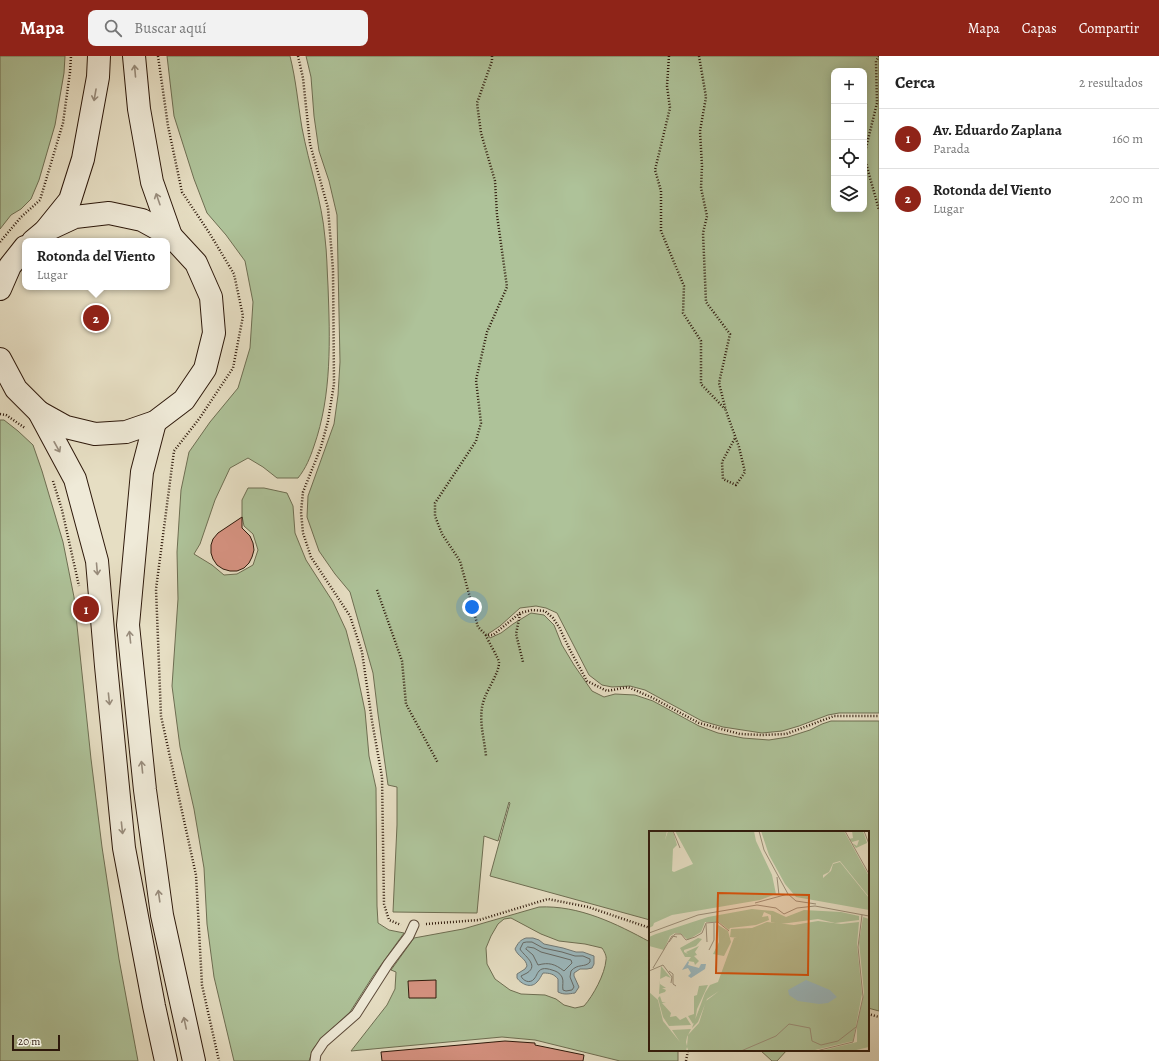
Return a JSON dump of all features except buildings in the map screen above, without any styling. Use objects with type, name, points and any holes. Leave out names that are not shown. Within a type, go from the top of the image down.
[{"type":"main road","points":[[39,236],[70,200],[83,159],[98,77],[99,56]]},
{"type":"main road","points":[[134,56],[139,109],[152,182],[171,236]]},
{"type":"main road","points":[[0,359],[8,389],[39,412],[66,427],[96,434],[126,432],[155,422],[184,400],[205,369],[214,333],[211,296],[196,263],[171,236],[142,220],[108,213],[75,217],[39,236]]},
{"type":"main road","points":[[0,289],[10,266],[22,252]]},
{"type":"main road","points":[[39,412],[75,479],[97,561],[124,848],[166,1061]]},
{"type":"main road","points":[[155,422],[142,472],[128,624],[145,790],[162,915],[194,1061]]},
{"type":"lane","points":[[314,1061],[316,1054],[324,1042],[356,1014],[414,925]]},
{"type":"path","points":[[0,242],[21,217],[40,200],[63,122],[71,56]]},
{"type":"path","points":[[158,56],[168,126],[182,192],[234,274],[243,316],[232,368],[199,419],[174,451],[156,590],[161,716],[196,875],[202,985],[219,1061]]},
{"type":"path","points":[[298,56],[303,78],[310,144],[328,208],[333,270],[334,384],[328,421],[303,492],[301,512],[303,533],[311,557],[350,616],[362,652],[382,777],[384,904],[389,920],[400,925],[478,920],[548,899],[588,908],[649,928]]},
{"type":"path","points":[[486,756],[481,722],[481,711],[499,663],[497,655],[489,644],[486,635],[478,627],[460,561],[442,534],[435,516],[435,503],[476,441],[481,423],[476,380],[486,332],[508,287],[497,216],[495,181],[481,133],[477,103],[492,61],[492,56]]},
{"type":"path","points":[[669,56],[667,86],[670,108],[655,170],[661,191],[661,231],[684,286],[683,313],[701,341],[701,384],[726,411]]},
{"type":"path","points":[[699,56],[706,97],[700,131],[702,166],[701,188],[708,216],[704,233],[706,302],[730,334],[719,383],[745,472],[736,485],[722,479],[722,462],[735,438]]},
{"type":"path","points":[[879,56],[876,61],[877,103],[864,156],[879,210]]},
{"type":"path","points":[[377,590],[402,661],[406,704],[438,763]]},
{"type":"path","points":[[486,635],[493,635],[520,613],[532,610],[544,611],[553,618],[559,627],[587,681],[607,691],[628,687],[653,698],[699,724],[740,734],[762,736],[786,734],[834,716],[879,716]]},
{"type":"path","points":[[520,613],[516,634],[523,662]]},
{"type":"path","points":[[869,1014],[879,1017]]},
{"type":"path","points":[[686,1061],[688,1051]]},
{"type":"green space","points":[[0,56],[65,56],[64,73],[55,125],[39,180],[31,199],[21,209],[11,215],[0,229]]},
{"type":"green space","points":[[167,56],[290,56],[302,128],[323,224],[327,256],[329,306],[327,387],[320,427],[311,455],[306,467],[298,478],[277,478],[248,458],[230,468],[215,500],[200,544],[194,554],[212,565],[224,575],[237,574],[253,565],[258,550],[253,534],[244,526],[242,516],[242,500],[248,488],[264,488],[287,493],[293,506],[295,533],[306,560],[333,602],[346,630],[356,668],[365,711],[369,756],[376,788],[378,923],[389,930],[404,933],[373,976],[350,1012],[321,1039],[313,1049],[309,1061],[234,1061],[214,977],[207,924],[204,868],[194,809],[180,747],[172,686],[178,599],[177,552],[181,490],[189,452],[210,422],[238,388],[250,348],[253,302],[245,261],[226,235],[207,213],[194,179],[174,116]]},
{"type":"green space","points":[[306,56],[879,56],[879,713],[839,713],[828,715],[782,731],[762,733],[723,727],[702,721],[645,690],[630,686],[612,687],[602,685],[589,675],[557,613],[546,608],[536,606],[520,608],[500,626],[488,634],[490,638],[501,633],[531,613],[544,615],[554,625],[562,645],[592,691],[604,697],[615,694],[635,695],[653,701],[699,726],[718,733],[743,738],[769,740],[788,737],[831,721],[879,721],[879,1011],[869,1008],[869,831],[649,831],[649,920],[490,876],[510,803],[509,802],[498,841],[484,836],[477,913],[393,912],[397,825],[397,787],[388,785],[373,673],[350,592],[319,551],[307,517],[308,496],[334,424],[340,362],[337,215],[329,181],[319,151],[314,116],[311,77]]},
{"type":"green space","points":[[0,420],[4,420],[33,445],[63,542],[74,597],[102,847],[119,959],[138,1061],[0,1061]]},
{"type":"green space","points":[[539,907],[569,909],[583,912],[611,922],[649,942],[649,1051],[678,1051],[678,1061],[620,1061],[535,1040],[502,1037],[351,1051],[387,1005],[395,989],[396,972],[391,970],[414,938],[463,929]],"holes":[[[511,918],[541,934],[559,941],[585,944],[602,948],[606,955],[605,966],[601,978],[595,991],[584,1006],[575,1008],[564,1005],[556,999],[545,995],[521,994],[510,990],[495,979],[487,964],[486,948],[498,924],[504,919]]]},
{"type":"green space","points":[[761,1051],[786,1051],[777,1061],[772,1061]]},
{"type":"water","points":[[526,938],[533,938],[544,944],[576,952],[583,952],[594,956],[594,964],[592,968],[580,969],[574,973],[579,987],[575,993],[564,994],[558,992],[558,979],[550,974],[543,973],[538,981],[532,985],[526,985],[517,978],[517,974],[527,966],[525,961],[515,949],[519,942]]},
{"type":"place","name":"Rotonda del Viento","points":[[96,318]]},
{"type":"place","name":"Av. Eduardo Zaplana","points":[[86,609]]}]
